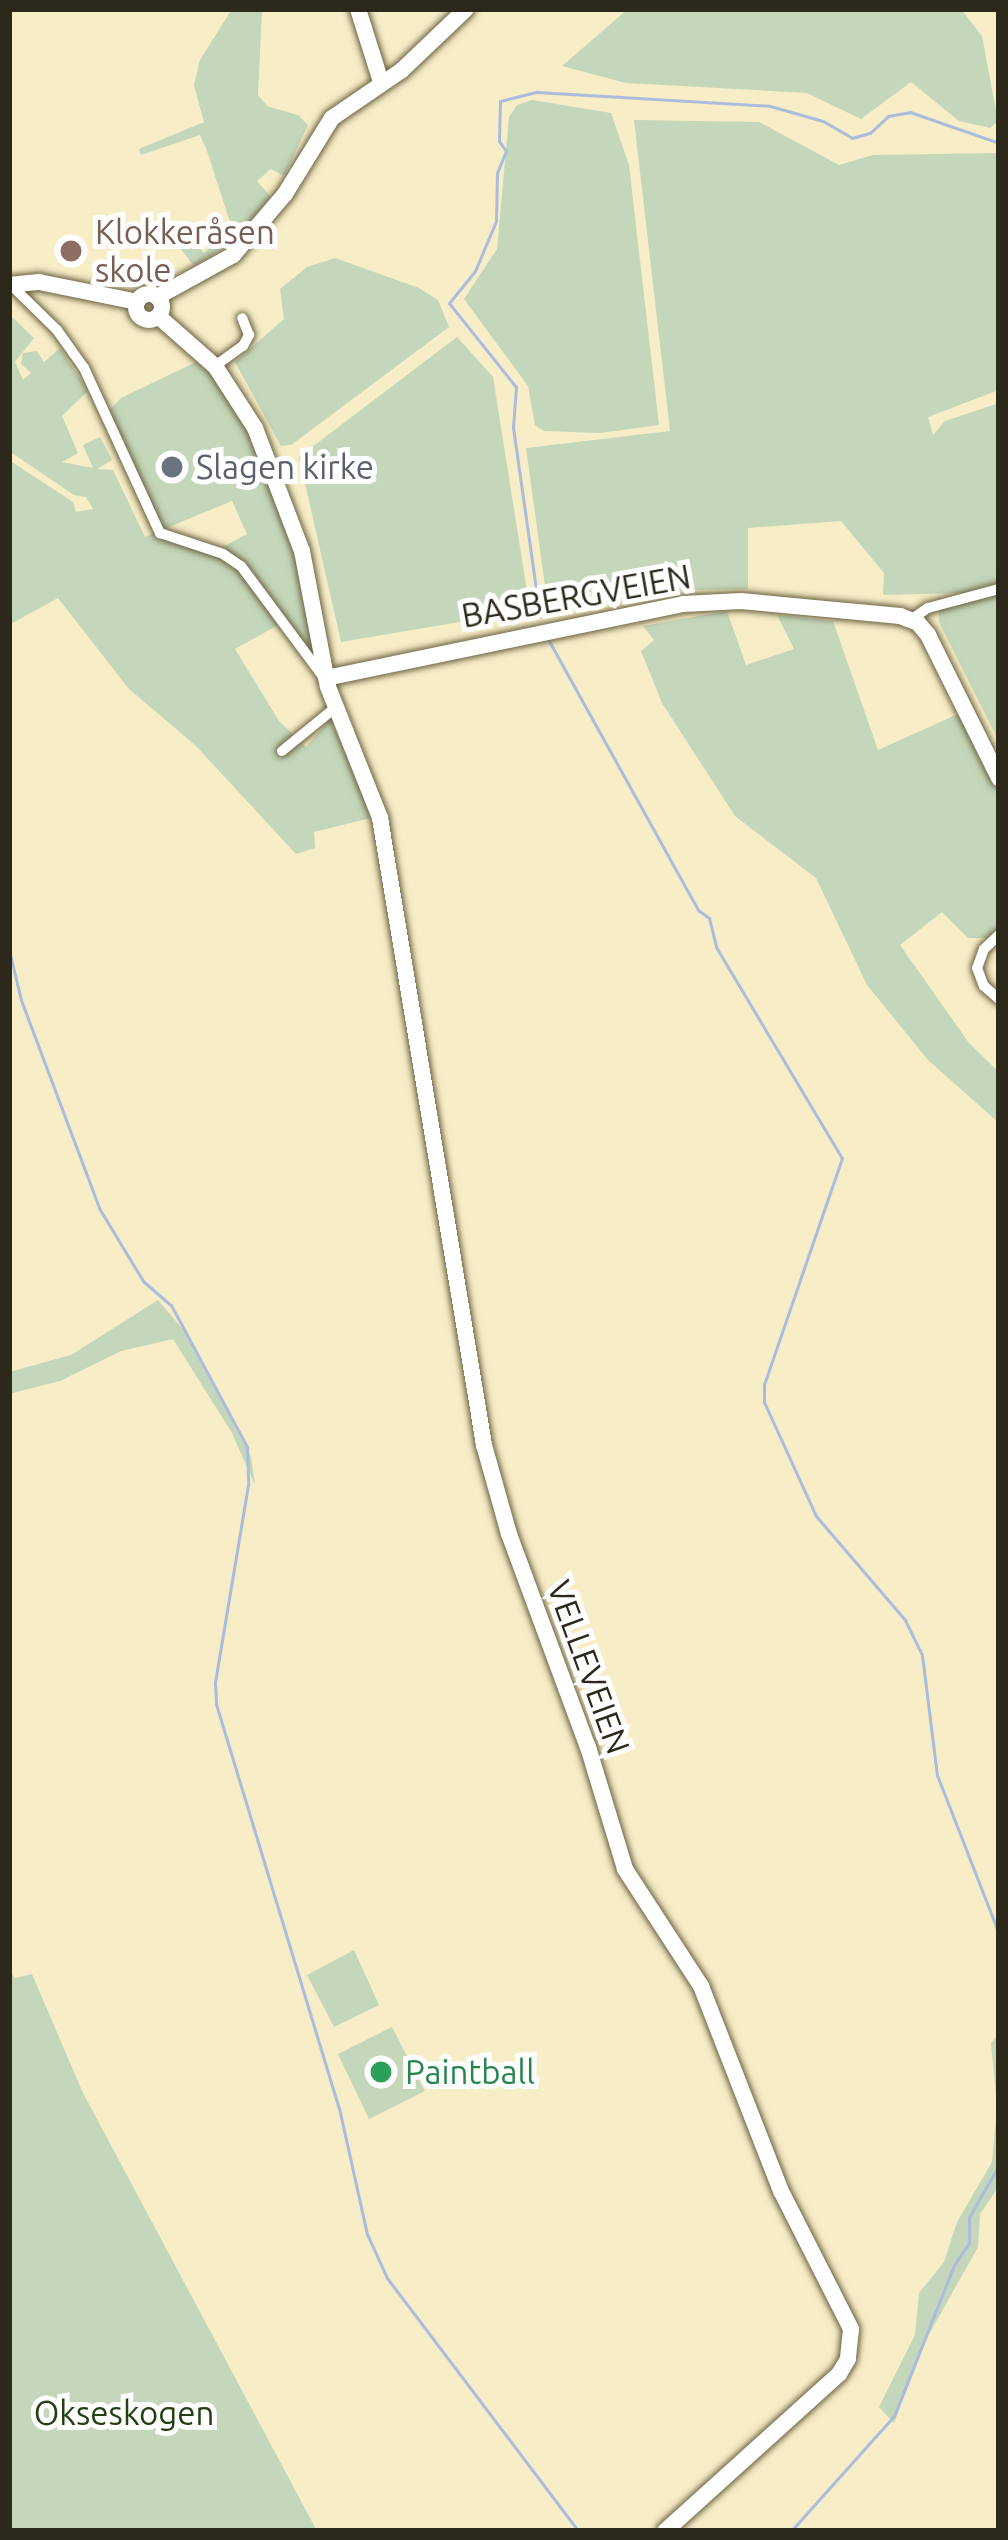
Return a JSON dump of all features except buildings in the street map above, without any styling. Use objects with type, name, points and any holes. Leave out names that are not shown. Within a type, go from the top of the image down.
[{"type":"main road","points":[[358,9],[381,82]]},
{"type":"main road","points":[[10,284],[39,282],[136,302],[144,295],[157,307],[233,255],[285,194],[332,118],[416,58],[466,9]]},
{"type":"main road","name":"VELLEVEIEN","points":[[157,307],[214,366],[255,428],[290,514],[310,583],[326,678],[384,836],[497,1499],[588,1747],[625,1869],[701,1986],[781,2191],[851,2329],[848,2359],[839,2374],[665,2531]]},
{"type":"main road","name":"BASBERGVEIEN","points":[[326,678],[683,604],[741,601],[912,619]]},
{"type":"main road","points":[[912,619],[932,643],[999,778]]},
{"type":"street","name":"VELLEVEIEN","points":[[10,284],[57,330],[84,368],[163,536],[223,554],[241,566],[326,678]]},
{"type":"street","points":[[214,366],[243,346],[249,335],[242,318]]},
{"type":"street","name":"BASBERGVEIEN","points":[[912,619],[928,608],[999,590]]},
{"type":"street","points":[[282,751],[336,707]]},
{"type":"street","points":[[999,935],[984,949],[977,968],[984,986],[999,999]]},
{"type":"green space","points":[[232,9],[262,9],[258,95],[267,106],[298,115],[308,125],[284,176],[271,169],[257,181],[271,197],[229,244],[194,266],[181,249],[192,240],[204,253],[232,228],[200,135],[141,155],[139,149],[204,122],[194,85],[200,60]]},
{"type":"green space","points":[[628,9],[961,9],[982,36],[998,121],[990,128],[959,121],[911,82],[861,119],[807,93],[626,83],[562,66]]},
{"type":"green space","points":[[532,100],[611,113],[629,165],[659,425],[600,433],[544,431],[535,425],[528,386],[464,299],[497,249],[509,117],[517,105]]},
{"type":"green space","points":[[634,120],[759,122],[839,165],[873,155],[999,153],[999,390],[928,417],[933,435],[945,421],[999,403],[999,583],[963,593],[883,595],[884,573],[841,521],[748,528],[748,589],[546,593],[526,448],[670,431]]},
{"type":"green space","points":[[335,258],[419,288],[438,300],[449,327],[291,445],[281,446],[235,362],[284,319],[280,289],[307,267]]},
{"type":"green space","points":[[9,314],[34,338],[15,362],[23,380],[31,373],[21,364],[23,353],[37,351],[44,362],[60,348],[88,391],[62,416],[78,453],[62,462],[93,468],[83,445],[100,437],[112,460],[97,469],[113,470],[145,537],[157,532],[108,412],[121,398],[196,362],[221,383],[243,414],[302,576],[312,644],[305,650],[278,625],[235,649],[279,721],[306,747],[330,719],[375,817],[314,832],[315,848],[296,854],[195,745],[129,689],[58,598],[9,625],[9,460],[73,502],[76,512],[93,509],[86,497],[74,495],[9,451]],"holes":[[[232,501],[247,534],[219,549],[164,529]]]},
{"type":"green space","points":[[457,337],[493,377],[530,610],[341,642],[299,457]]},
{"type":"green space","points":[[999,594],[999,741],[939,622],[939,610]]},
{"type":"green space","points":[[727,611],[746,665],[794,649],[777,615],[833,621],[878,750],[958,714],[999,792],[999,927],[987,938],[968,938],[942,912],[900,945],[969,1043],[999,1072],[999,1123],[928,1060],[867,985],[816,878],[735,816],[662,703],[641,651],[654,640],[643,626]]},
{"type":"green space","points":[[158,1300],[186,1333],[251,1457],[255,1485],[232,1433],[173,1339],[121,1351],[60,1381],[9,1394],[9,1372],[71,1355]]},
{"type":"green space","name":"Paintball","points":[[354,1950],[379,2005],[334,2027],[307,1975]]},
{"type":"green space","name":"Okseskogen","points":[[9,1971],[15,1978],[32,1974],[83,2093],[317,2531],[9,2531]]},
{"type":"green space","name":"Paintball","points":[[392,2027],[425,2091],[369,2119],[338,2054]]},
{"type":"green space","points":[[999,2033],[999,2186],[980,2214],[978,2247],[928,2336],[894,2423],[879,2407],[915,2335],[919,2293],[944,2262],[957,2222],[992,2162],[997,2105],[991,2043]]},
{"type":"waterway","points":[[540,617],[513,427],[516,387],[449,303],[475,271],[496,221],[497,173],[506,151],[499,141],[500,101],[537,92],[770,106],[823,121],[852,138],[870,133],[888,116],[910,112],[999,143]]},
{"type":"waterway","points":[[549,641],[698,910],[709,918],[716,947],[842,1158],[764,1384],[764,1402],[816,1516],[905,1620],[922,1655],[937,1775],[999,1934]]},
{"type":"waterway","points":[[9,787],[9,868]]},
{"type":"waterway","points":[[9,950],[21,1000],[99,1208],[143,1281],[171,1305],[247,1447],[248,1485],[215,1683],[216,1704],[339,2108],[367,2234],[387,2278],[578,2531]]},
{"type":"waterway","points":[[791,2531],[894,2416],[954,2265],[969,2243],[969,2217],[999,2165]]},
{"type":"place","name":"Klokkeråsen skole","points":[[71,251]]},
{"type":"place","name":"Slagen kirke","points":[[172,467]]},
{"type":"place","name":"Paintball","points":[[381,2072]]}]
